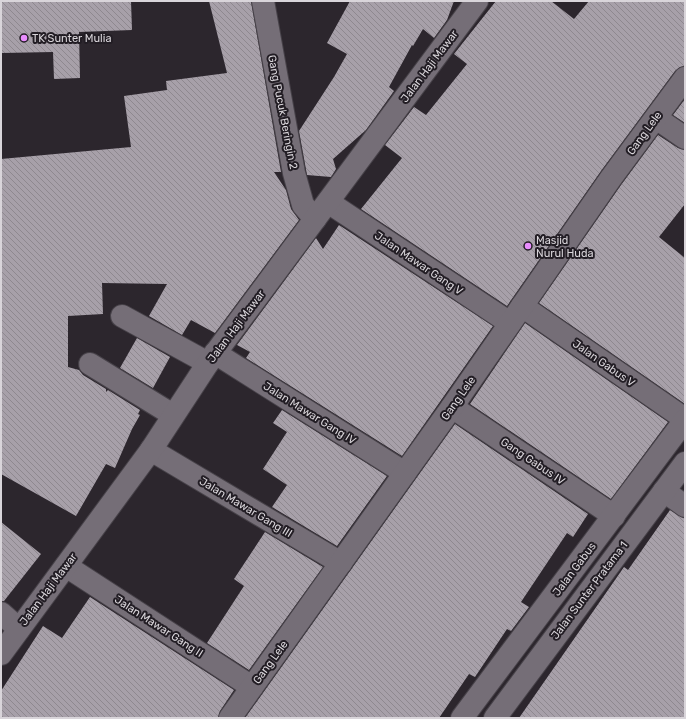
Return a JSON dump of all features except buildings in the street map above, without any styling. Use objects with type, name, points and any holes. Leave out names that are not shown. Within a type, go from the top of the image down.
[{"type":"street","name":"Gang Pucuk Beringin 2","points":[[263,1],[294,173],[303,205],[315,219]]},
{"type":"street","name":"Jalan Haji Mawar","points":[[1,654],[151,450],[212,358],[477,1]]},
{"type":"street","name":"Gang Lele","points":[[230,718],[452,407],[611,178],[685,78]]},
{"type":"street","points":[[656,118],[685,138]]},
{"type":"street","name":"Jalan Mawar Gang V","points":[[328,202],[516,315]]},
{"type":"street","name":"Jalan Gabus V","points":[[516,315],[685,420]]},
{"type":"street","name":"Jalan Mawar Gang IV","points":[[122,316],[212,358],[405,473]]},
{"type":"street","points":[[90,364],[173,415]]},
{"type":"street","name":"Gang Gabus IV","points":[[452,407],[614,516]]},
{"type":"street","name":"Jalan Gabus","points":[[462,718],[685,420]]},
{"type":"street","name":"Jalan Mawar Gang III","points":[[151,450],[341,563]]},
{"type":"street","name":"Jalan Sunter Pratama 1","points":[[494,718],[685,463]]},
{"type":"street","points":[[664,491],[685,506]]},
{"type":"street","name":"Jalan Mawar Gang II","points":[[66,566],[252,687]]},
{"type":"street","points":[[1,613],[19,629]]},
{"type":"place","name":"TK Sunter Mulia","points":[[24,38]]},
{"type":"place","name":"Masjid Nurul Huda","points":[[528,246]]}]
